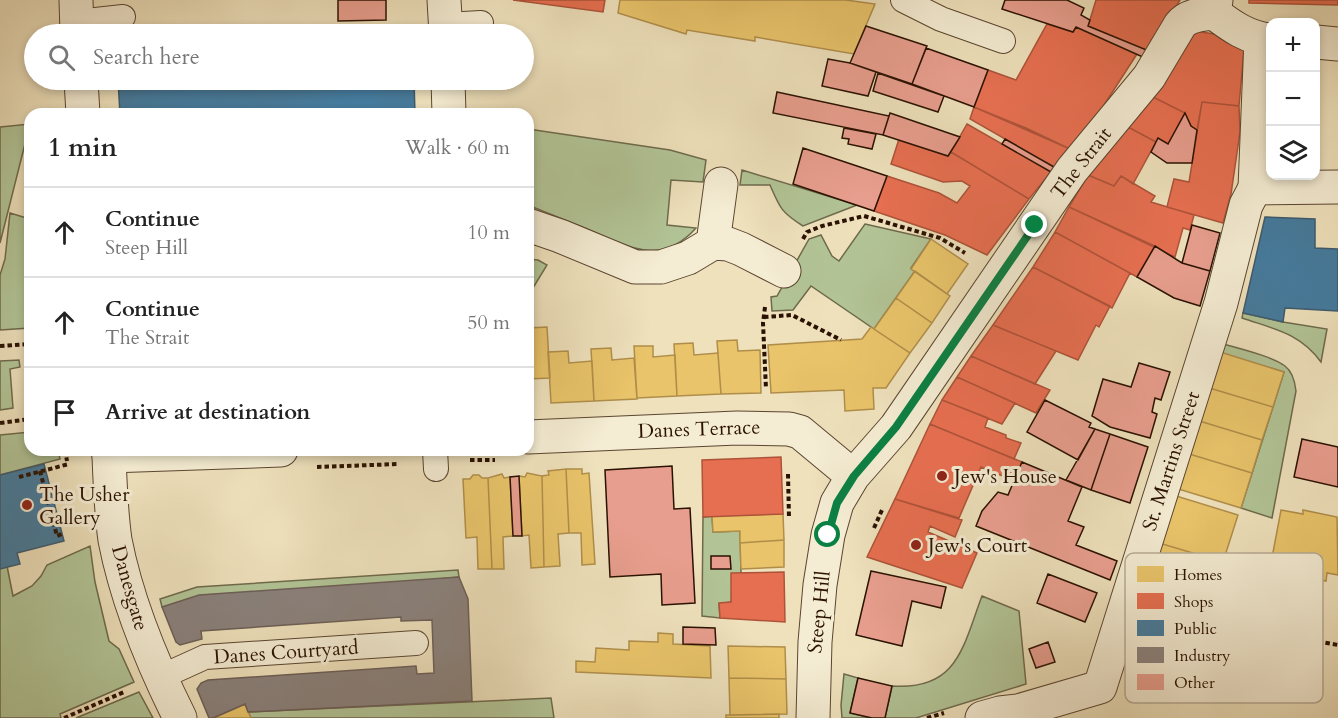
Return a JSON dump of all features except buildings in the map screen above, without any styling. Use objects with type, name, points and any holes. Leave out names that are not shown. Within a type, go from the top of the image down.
[{"type":"street","points":[[1215,6],[1234,29],[1266,39],[1255,188],[1338,187]]},
{"type":"street","name":"The Strait","points":[[854,476],[896,427],[1072,170],[1149,77],[1183,21],[1215,6]]},
{"type":"street","points":[[1320,42],[1338,44]]},
{"type":"street","points":[[82,90],[83,108]]},
{"type":"street","points":[[448,90],[449,108]]},
{"type":"street","points":[[713,243],[722,174]]},
{"type":"street","name":"St. Martins Street","points":[[1142,553],[1221,303],[1246,205],[1255,188]]},
{"type":"street","points":[[534,227],[635,267],[661,267],[688,258],[713,243],[728,244],[741,249],[784,271]]},
{"type":"street","name":"Danes Terrace","points":[[534,437],[725,428],[789,429],[800,432],[854,476]]},
{"type":"street","name":"Danesgate","points":[[109,456],[115,538],[131,600],[161,677],[180,718]]},
{"type":"street","points":[[202,456],[295,459]]},
{"type":"street","name":"Steep Hill","points":[[813,718],[815,642],[828,535],[837,503],[854,476]]},
{"type":"street","name":"St. Martins Street","points":[[982,718],[1017,711],[1100,687],[1125,608]]},
{"type":"lane","points":[[903,0],[941,19],[1003,42]]},
{"type":"lane","points":[[77,19],[123,17]]},
{"type":"lane","points":[[445,20],[481,23]]},
{"type":"lane","name":"Danes Courtyard","points":[[161,677],[205,657],[416,643]]},
{"type":"path","points":[[765,305],[766,382]]},
{"type":"path","points":[[764,317],[792,315],[841,340]]},
{"type":"path","points":[[0,346],[24,344]]},
{"type":"path","points":[[0,423],[24,420]]},
{"type":"path","points":[[295,459],[498,460]]},
{"type":"path","points":[[20,477],[62,465]]},
{"type":"path","points":[[40,471],[57,536],[63,534]]},
{"type":"path","points":[[788,472],[789,529]]},
{"type":"path","points":[[1323,642],[1338,645]]},
{"type":"path","points":[[64,718],[128,691]]},
{"type":"green space","points":[[24,125],[24,148],[0,243],[0,127]]},
{"type":"green space","points":[[534,130],[670,150],[706,160],[703,182],[671,180],[667,225],[696,228],[671,247],[658,250],[633,248],[534,207]]},
{"type":"green space","points":[[742,170],[857,205],[803,226],[782,209],[770,185],[740,185]]},
{"type":"green space","points":[[10,213],[24,217],[24,328],[0,330],[0,275],[5,259]]},
{"type":"green space","points":[[865,224],[931,239],[911,268],[915,271],[874,329],[811,286],[793,310],[772,311],[771,297],[777,296],[809,239],[821,235],[832,256],[839,261]]},
{"type":"green space","points":[[534,260],[547,265],[534,286]]},
{"type":"green space","points":[[1243,313],[1327,329],[1321,362],[1313,352],[1295,338],[1242,318]]},
{"type":"green space","points":[[1213,341],[1278,362],[1288,368],[1293,377],[1296,391],[1272,518],[1241,508],[1284,372],[1217,352]]},
{"type":"green space","points":[[19,360],[20,367],[10,369],[13,408],[0,410],[0,361]]},
{"type":"green space","points":[[24,433],[24,456],[59,456],[60,459],[0,475],[0,435]]},
{"type":"green space","points":[[712,516],[713,532],[740,531],[741,573],[731,602],[719,604],[720,618],[702,616],[703,517]]},
{"type":"green space","points":[[0,531],[13,596],[32,586],[47,565],[90,546],[95,582],[109,641],[119,649],[134,682],[60,714],[61,718],[0,718]]},
{"type":"green space","points":[[458,570],[459,577],[162,607],[160,599],[197,587]]},
{"type":"green space","points":[[982,596],[1019,611],[1026,684],[916,718],[885,718],[892,686],[914,686],[931,681],[955,662],[963,648]]},
{"type":"green space","points":[[844,674],[858,678],[850,713],[872,718],[842,718]]},
{"type":"green space","points":[[139,692],[153,718],[76,718]]},
{"type":"green space","points":[[551,698],[554,718],[251,718],[248,712]]},
{"type":"place","name":"Jew's House","points":[[942,476]]},
{"type":"place","name":"The Usher Gallery","points":[[27,505]]},
{"type":"place","name":"Jew's Court","points":[[916,545]]},
{"type":"route","points":[[828,535],[837,503],[854,476],[896,427],[1035,225]]}]
